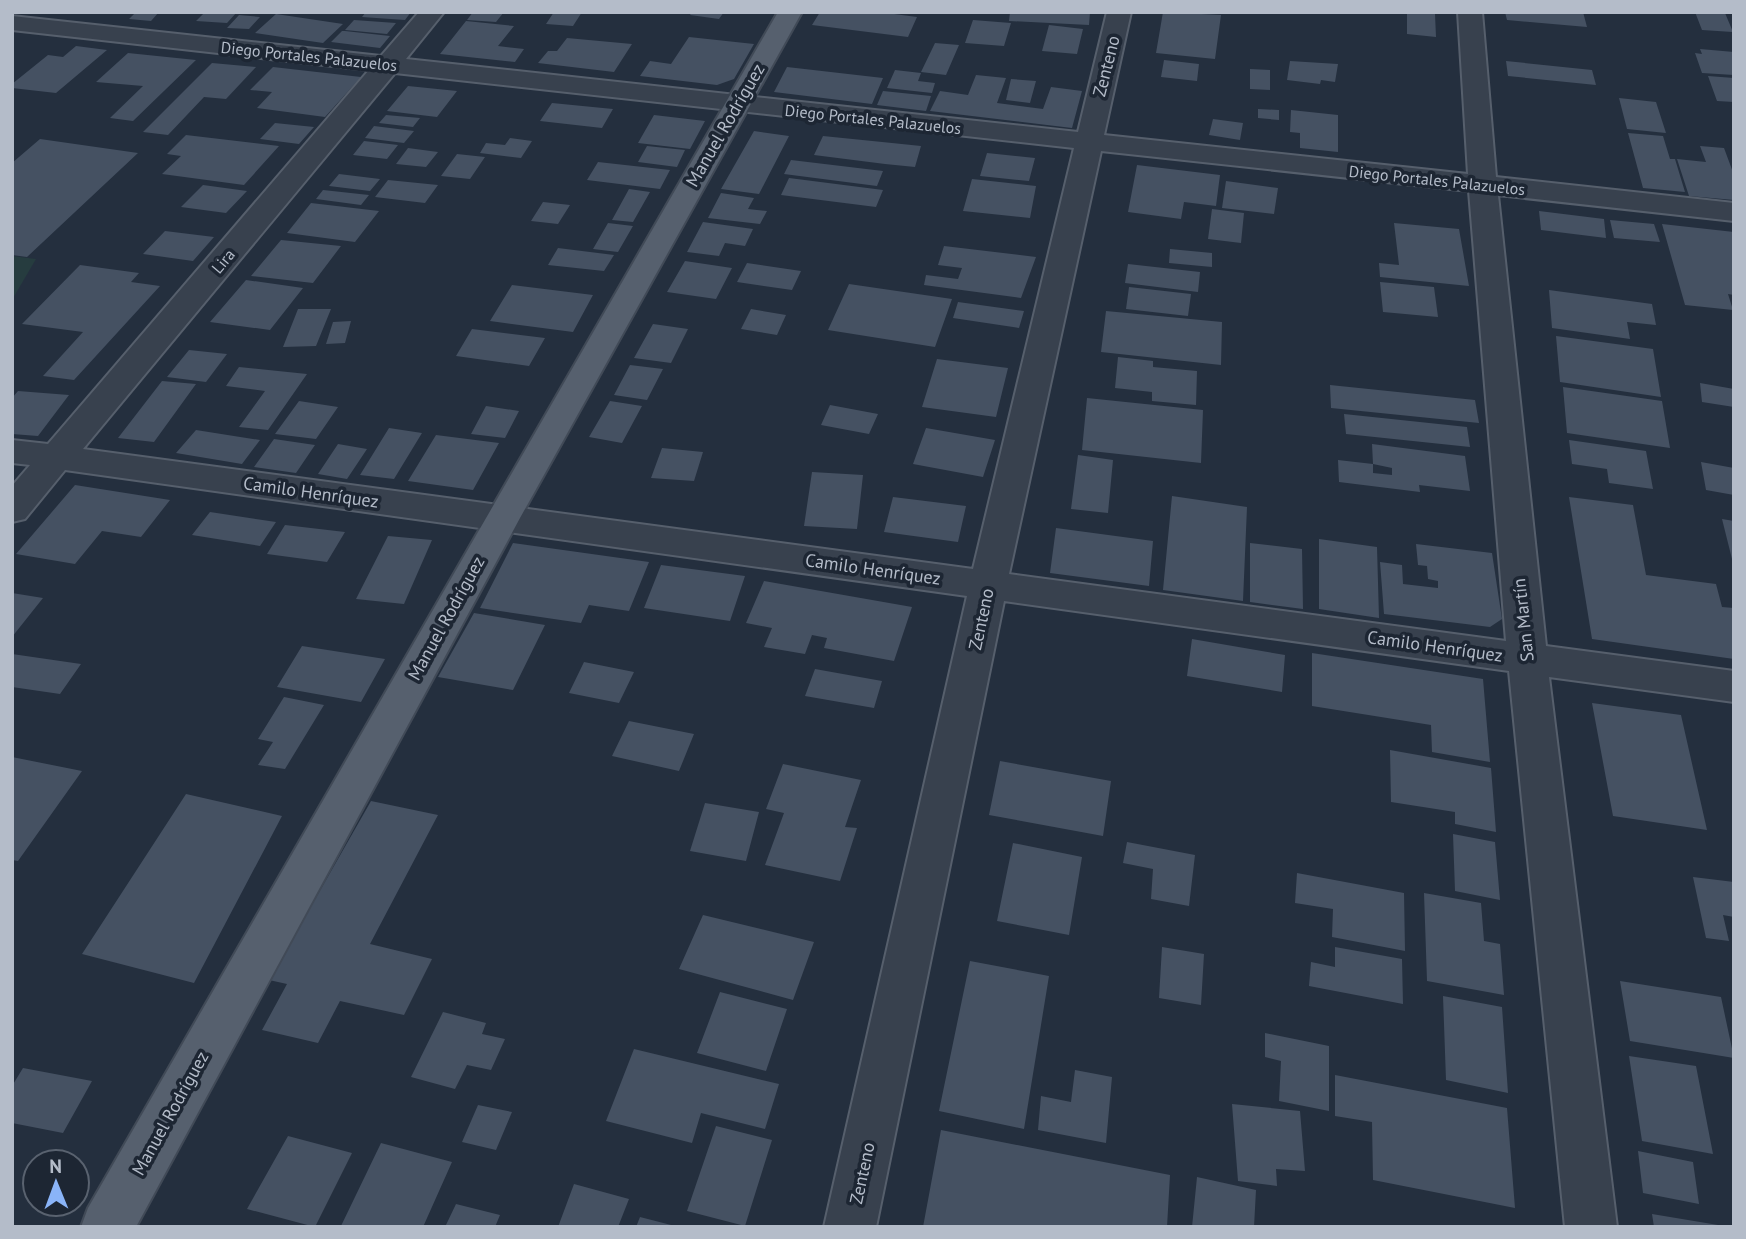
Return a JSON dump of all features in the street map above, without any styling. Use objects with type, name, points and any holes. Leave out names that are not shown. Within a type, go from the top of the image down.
[{"type":"main road","name":"Manuel Rodríguez","points":[[107,1227],[502,518],[790,12]]},
{"type":"street","name":"Lira","points":[[12,510],[432,12]]},
{"type":"street","name":"Zenteno","points":[[850,1227],[988,585],[1119,12]]},
{"type":"street","name":"San Martín","points":[[1470,12],[1482,185],[1527,658],[1591,1227]]},
{"type":"street","name":"Diego Portales Palazuelos","points":[[12,23],[1734,212]]},
{"type":"street","name":"Camilo Henríquez","points":[[12,451],[1734,687]]},
{"type":"green space","points":[[12,256],[36,259],[12,300]]},
{"type":"building","points":[[136,12],[159,12],[151,21],[129,19]]},
{"type":"building","points":[[205,12],[237,12],[227,23],[196,21]]},
{"type":"building","points":[[366,12],[411,12],[405,20],[362,17]]},
{"type":"building","points":[[473,12],[504,12],[496,22],[467,20]]},
{"type":"building","points":[[554,12],[582,12],[573,26],[546,24]]},
{"type":"building","points":[[692,12],[724,12],[719,19],[690,15]]},
{"type":"building","points":[[820,12],[879,12],[917,17],[908,37],[812,25]]},
{"type":"building","points":[[1010,12],[1090,12],[1089,25],[1009,21]]},
{"type":"building","points":[[1163,12],[1221,15],[1215,59],[1156,53]]},
{"type":"building","points":[[1407,12],[1435,14],[1436,37],[1407,34]]},
{"type":"building","points":[[1505,12],[1583,12],[1587,27],[1507,20]]},
{"type":"building","points":[[1695,12],[1725,13],[1733,32],[1702,30]]},
{"type":"building","points":[[276,14],[343,24],[323,43],[255,33]]},
{"type":"building","points":[[239,15],[260,17],[249,29],[227,28]]},
{"type":"building","points":[[354,20],[396,23],[387,34],[345,30]]},
{"type":"building","points":[[973,20],[1011,23],[1004,46],[965,43]]},
{"type":"building","points":[[466,21],[514,26],[498,46],[524,49],[515,62],[440,54]]},
{"type":"building","points":[[1049,25],[1083,29],[1077,54],[1042,51]]},
{"type":"building","points":[[342,31],[390,36],[380,48],[331,42]]},
{"type":"building","points":[[689,37],[754,44],[734,79],[717,85],[640,76],[650,61],[671,64]]},
{"type":"building","points":[[567,38],[632,44],[614,72],[538,63],[548,51],[557,51]]},
{"type":"building","points":[[935,43],[959,45],[946,75],[921,72]]},
{"type":"building","points":[[76,46],[107,50],[56,93],[12,88],[12,84],[48,55],[63,57]]},
{"type":"building","points":[[1700,49],[1734,52],[1734,75],[1702,73],[1695,53],[1702,54]]},
{"type":"building","points":[[128,53],[196,60],[133,121],[110,118],[143,86],[96,82]]},
{"type":"building","points":[[1164,60],[1199,64],[1197,81],[1161,77]]},
{"type":"building","points":[[1290,61],[1338,64],[1335,82],[1321,80],[1320,84],[1287,80]]},
{"type":"building","points":[[1506,61],[1592,70],[1596,85],[1508,76]]},
{"type":"building","points":[[212,63],[256,67],[226,99],[204,97],[168,135],[143,132]]},
{"type":"building","points":[[273,67],[361,77],[325,117],[257,108],[272,92],[250,90]]},
{"type":"building","points":[[787,67],[883,78],[872,104],[774,92]]},
{"type":"building","points":[[1250,69],[1270,70],[1270,90],[1250,89]]},
{"type":"building","points":[[895,70],[921,73],[918,81],[935,83],[932,93],[887,88]]},
{"type":"building","points":[[976,75],[1006,78],[997,103],[1043,109],[1051,87],[1082,91],[1072,128],[930,111],[940,91],[968,95]]},
{"type":"building","points":[[1708,76],[1734,78],[1734,102],[1717,101]]},
{"type":"building","points":[[1011,79],[1036,81],[1030,103],[1006,100]]},
{"type":"building","points":[[408,86],[457,91],[437,117],[387,111]]},
{"type":"building","points":[[883,91],[931,96],[926,111],[877,105]]},
{"type":"building","points":[[1619,98],[1656,102],[1666,133],[1627,129]]},
{"type":"building","points":[[552,103],[613,109],[602,128],[540,121]]},
{"type":"building","points":[[1258,109],[1279,110],[1279,120],[1258,118]]},
{"type":"building","points":[[1291,110],[1338,115],[1338,152],[1300,148],[1300,133],[1290,132]]},
{"type":"building","points":[[386,115],[420,118],[413,127],[379,123]]},
{"type":"building","points":[[654,115],[705,121],[690,149],[638,143]]},
{"type":"building","points":[[1213,119],[1243,123],[1240,140],[1209,135]]},
{"type":"building","points":[[275,123],[314,127],[299,144],[260,139]]},
{"type":"building","points":[[374,126],[414,131],[404,143],[365,138]]},
{"type":"building","points":[[754,131],[789,136],[759,194],[721,189]]},
{"type":"building","points":[[1628,133],[1663,136],[1670,159],[1675,159],[1685,192],[1643,188]]},
{"type":"building","points":[[186,135],[279,146],[244,185],[162,174],[181,156],[167,154]]},
{"type":"building","points":[[823,136],[921,146],[915,167],[885,164],[814,155]]},
{"type":"building","points":[[510,138],[532,141],[521,158],[480,153],[486,143],[505,145]]},
{"type":"building","points":[[40,139],[138,153],[27,257],[12,255],[12,163]]},
{"type":"building","points":[[364,141],[398,145],[387,159],[353,155]]},
{"type":"building","points":[[647,146],[685,150],[677,167],[638,162]]},
{"type":"building","points":[[1700,146],[1724,148],[1734,175],[1734,200],[1689,196],[1677,159],[1706,162]]},
{"type":"building","points":[[408,148],[438,152],[426,167],[396,164]]},
{"type":"building","points":[[987,153],[1035,158],[1029,181],[980,176]]},
{"type":"building","points":[[457,154],[485,157],[470,179],[441,176]]},
{"type":"building","points":[[791,160],[883,171],[877,186],[784,174]]},
{"type":"building","points":[[598,162],[670,170],[660,189],[587,180]]},
{"type":"building","points":[[1137,165],[1220,175],[1216,206],[1184,202],[1181,219],[1128,212]]},
{"type":"building","points":[[339,174],[380,179],[370,191],[329,186]]},
{"type":"building","points":[[789,178],[883,190],[876,207],[781,195]]},
{"type":"building","points":[[972,179],[1036,186],[1030,218],[963,211]]},
{"type":"building","points":[[388,180],[438,185],[425,203],[375,197]]},
{"type":"building","points":[[1226,181],[1278,188],[1274,214],[1222,208]]},
{"type":"building","points":[[203,185],[247,191],[226,213],[181,207]]},
{"type":"building","points":[[629,189],[650,192],[633,222],[612,220]]},
{"type":"building","points":[[323,190],[369,195],[361,205],[316,199]]},
{"type":"building","points":[[721,193],[754,198],[748,209],[767,211],[760,224],[708,218]]},
{"type":"building","points":[[543,202],[570,205],[558,224],[531,221]]},
{"type":"building","points":[[311,203],[379,211],[355,242],[287,233]]},
{"type":"building","points":[[1212,209],[1244,213],[1241,243],[1208,239]]},
{"type":"building","points":[[1539,211],[1604,219],[1606,238],[1541,230]]},
{"type":"building","points":[[1610,220],[1654,224],[1660,242],[1614,238]]},
{"type":"building","points":[[703,222],[753,229],[745,246],[725,243],[719,256],[687,252]]},
{"type":"building","points":[[608,223],[633,226],[618,252],[593,249]]},
{"type":"building","points":[[1394,223],[1459,229],[1469,286],[1380,277],[1379,263],[1399,265]]},
{"type":"building","points":[[1662,224],[1734,232],[1734,295],[1728,294],[1733,310],[1685,305]]},
{"type":"building","points":[[165,231],[214,237],[193,261],[143,254]]},
{"type":"building","points":[[281,240],[341,246],[313,283],[251,276]]},
{"type":"building","points":[[944,246],[1036,257],[1021,298],[924,285],[926,275],[958,279],[962,268],[938,265]]},
{"type":"building","points":[[558,248],[614,255],[604,271],[548,265]]},
{"type":"building","points":[[1170,249],[1212,253],[1212,267],[1169,263]]},
{"type":"building","points":[[685,261],[732,268],[716,299],[667,292]]},
{"type":"building","points":[[747,263],[801,271],[792,290],[737,282]]},
{"type":"building","points":[[1128,264],[1200,272],[1198,292],[1125,283]]},
{"type":"building","points":[[80,265],[139,273],[131,282],[160,286],[74,380],[43,376],[83,332],[22,324]]},
{"type":"building","points":[[246,280],[303,288],[270,330],[210,322]]},
{"type":"building","points":[[1380,282],[1434,287],[1438,317],[1383,312]]},
{"type":"building","points":[[849,284],[952,299],[935,347],[828,330]]},
{"type":"building","points":[[512,285],[593,295],[573,332],[490,321]]},
{"type":"building","points":[[1129,287],[1191,294],[1188,316],[1126,309]]},
{"type":"building","points":[[1549,290],[1652,304],[1656,325],[1627,322],[1630,339],[1552,328]]},
{"type":"building","points":[[958,302],[1024,311],[1019,328],[953,318]]},
{"type":"building","points":[[298,309],[331,309],[316,346],[283,347]]},
{"type":"building","points":[[751,309],[786,315],[777,335],[741,329]]},
{"type":"building","points":[[1106,311],[1222,322],[1221,365],[1101,352]]},
{"type":"building","points":[[351,321],[345,343],[326,344],[333,322]]},
{"type":"building","points":[[653,324],[688,329],[671,363],[634,358]]},
{"type":"building","points":[[472,329],[545,338],[529,366],[456,356]]},
{"type":"building","points":[[1556,336],[1653,349],[1661,397],[1560,382]]},
{"type":"building","points":[[189,350],[227,354],[206,382],[167,377]]},
{"type":"building","points":[[1118,357],[1153,361],[1153,367],[1197,371],[1196,405],[1152,401],[1152,392],[1115,388]]},
{"type":"building","points":[[937,359],[1008,368],[996,417],[922,407]]},
{"type":"building","points":[[630,365],[663,369],[647,400],[614,395]]},
{"type":"building","points":[[239,367],[307,374],[268,430],[239,427],[265,391],[226,386]]},
{"type":"building","points":[[162,381],[196,384],[154,442],[118,438]]},
{"type":"building","points":[[1700,383],[1734,389],[1734,407],[1702,402]]},
{"type":"building","points":[[1330,385],[1475,400],[1479,423],[1331,408]]},
{"type":"building","points":[[1563,387],[1662,401],[1670,448],[1567,433]]},
{"type":"building","points":[[18,391],[69,395],[38,436],[12,434],[12,398]]},
{"type":"building","points":[[1087,398],[1203,410],[1201,463],[1082,450]]},
{"type":"building","points":[[299,401],[338,407],[316,439],[275,434]]},
{"type":"building","points":[[610,401],[642,406],[622,443],[589,437]]},
{"type":"building","points":[[830,405],[878,414],[869,434],[821,425]]},
{"type":"building","points":[[486,406],[519,411],[505,438],[471,434]]},
{"type":"building","points":[[1344,414],[1467,427],[1470,447],[1346,434]]},
{"type":"building","points":[[389,428],[422,433],[394,479],[360,475]]},
{"type":"building","points":[[926,428],[995,440],[983,477],[913,464]]},
{"type":"building","points":[[196,430],[260,440],[242,464],[176,453]]},
{"type":"building","points":[[436,435],[499,443],[473,490],[408,481]]},
{"type":"building","points":[[274,439],[315,445],[296,473],[254,467]]},
{"type":"building","points":[[1569,440],[1646,451],[1653,489],[1609,483],[1607,469],[1572,464]]},
{"type":"building","points":[[338,444],[367,449],[347,479],[318,474]]},
{"type":"building","points":[[1372,444],[1465,456],[1470,491],[1419,485],[1420,492],[1339,482],[1338,460],[1373,464]],"holes":[[[1373,464],[1392,468],[1392,475],[1373,473]]]},
{"type":"building","points":[[662,448],[703,452],[694,481],[651,478]]},
{"type":"building","points":[[1078,455],[1113,460],[1108,513],[1071,509]]},
{"type":"building","points":[[1701,462],[1734,468],[1734,495],[1706,490]]},
{"type":"building","points":[[812,472],[863,475],[857,529],[804,526]]},
{"type":"building","points":[[75,485],[170,500],[141,537],[102,531],[75,564],[16,554]]},
{"type":"building","points":[[1172,496],[1247,507],[1243,601],[1163,590]]},
{"type":"building","points":[[893,497],[966,506],[958,542],[884,532]]},
{"type":"building","points":[[1569,497],[1633,505],[1646,575],[1716,584],[1722,607],[1734,608],[1734,659],[1592,639]]},
{"type":"building","points":[[210,512],[276,522],[260,546],[192,535]]},
{"type":"building","points":[[1722,519],[1734,521],[1734,563],[1733,563]]},
{"type":"building","points":[[285,525],[345,532],[327,562],[267,554]]},
{"type":"building","points":[[1056,528],[1153,541],[1149,586],[1050,573]]},
{"type":"building","points":[[388,536],[432,540],[404,604],[356,599]]},
{"type":"building","points":[[1319,539],[1377,547],[1379,618],[1319,609]]},
{"type":"building","points":[[513,543],[649,562],[629,611],[589,605],[581,623],[480,608]]},
{"type":"building","points":[[1250,543],[1302,549],[1303,609],[1250,602]]},
{"type":"building","points":[[1416,544],[1492,553],[1502,619],[1490,627],[1384,614],[1380,562],[1402,565],[1403,584],[1438,588],[1438,581],[1428,579],[1427,566],[1418,565]]},
{"type":"building","points":[[661,565],[745,576],[730,621],[644,608]]},
{"type":"building","points":[[764,581],[912,607],[894,661],[824,648],[827,638],[812,635],[805,654],[764,647],[772,628],[746,623]]},
{"type":"building","points":[[12,593],[43,598],[12,637]]},
{"type":"building","points":[[474,613],[545,625],[513,690],[438,677]]},
{"type":"building","points":[[1192,639],[1285,655],[1282,692],[1187,676]]},
{"type":"building","points":[[302,646],[385,659],[361,702],[277,687]]},
{"type":"building","points":[[1312,653],[1483,679],[1490,762],[1432,752],[1431,725],[1312,706]]},
{"type":"building","points":[[12,654],[81,664],[60,694],[12,687]]},
{"type":"building","points":[[584,662],[634,672],[619,703],[569,693]]},
{"type":"building","points":[[815,669],[882,681],[874,708],[805,696]]},
{"type":"building","points":[[284,697],[324,705],[285,769],[258,765],[273,742],[258,739]]},
{"type":"building","points":[[1592,703],[1681,715],[1707,830],[1613,816]]},
{"type":"building","points":[[629,721],[694,734],[679,771],[612,756]]},
{"type":"building","points":[[1390,750],[1491,768],[1496,832],[1455,824],[1455,812],[1391,802]]},
{"type":"building","points":[[12,757],[82,771],[18,861],[12,860]]},
{"type":"building","points":[[1000,761],[1111,781],[1103,836],[989,815]]},
{"type":"building","points":[[783,764],[861,780],[845,827],[857,828],[840,881],[765,865],[784,813],[766,809]]},
{"type":"building","points":[[186,794],[282,816],[194,983],[82,954]]},
{"type":"building","points":[[371,801],[438,815],[370,944],[432,959],[404,1015],[340,1001],[318,1043],[262,1030],[287,984],[269,980]]},
{"type":"building","points":[[705,803],[759,812],[746,861],[690,851]]},
{"type":"building","points":[[1453,834],[1495,842],[1500,900],[1455,891]]},
{"type":"building","points":[[1127,842],[1195,855],[1189,906],[1151,899],[1153,869],[1123,863]]},
{"type":"building","points":[[1013,843],[1082,857],[1069,935],[997,921]]},
{"type":"building","points":[[1297,873],[1404,893],[1405,951],[1332,937],[1333,909],[1295,903]]},
{"type":"building","points":[[1693,877],[1734,882],[1734,917],[1723,915],[1729,941],[1706,938]]},
{"type":"building","points":[[1424,893],[1481,903],[1484,941],[1500,944],[1504,995],[1427,981]]},
{"type":"building","points":[[703,915],[814,942],[793,1000],[679,969]]},
{"type":"building","points":[[1162,947],[1204,954],[1201,1005],[1159,998]]},
{"type":"building","points":[[1335,947],[1402,959],[1403,1004],[1309,986],[1311,962],[1335,967]]},
{"type":"building","points":[[970,961],[1049,976],[1024,1129],[939,1111]]},
{"type":"building","points":[[1620,981],[1721,997],[1734,1058],[1630,1041]]},
{"type":"building","points":[[720,992],[787,1009],[766,1071],[697,1053]]},
{"type":"building","points":[[1443,996],[1502,1007],[1508,1093],[1446,1080]]},
{"type":"building","points":[[443,1012],[486,1023],[482,1034],[505,1039],[491,1070],[467,1065],[455,1089],[411,1077]]},
{"type":"building","points":[[1265,1033],[1329,1046],[1329,1111],[1279,1101],[1281,1061],[1265,1057]]},
{"type":"building","points":[[634,1049],[779,1084],[765,1129],[701,1113],[692,1143],[606,1121]]},
{"type":"building","points":[[1629,1056],[1696,1066],[1713,1154],[1642,1141]]},
{"type":"building","points":[[23,1068],[92,1081],[63,1133],[12,1123],[12,1086]]},
{"type":"building","points":[[1075,1070],[1112,1077],[1106,1143],[1038,1130],[1041,1096],[1071,1102]]},
{"type":"building","points":[[1335,1075],[1507,1108],[1515,1208],[1373,1180],[1372,1122],[1335,1116]]},
{"type":"building","points":[[1232,1104],[1300,1111],[1305,1171],[1276,1169],[1277,1186],[1238,1181]]},
{"type":"building","points":[[478,1105],[512,1112],[496,1150],[462,1142]]},
{"type":"building","points":[[716,1126],[772,1140],[745,1226],[687,1211]]},
{"type":"building","points":[[941,1130],[1170,1175],[1167,1227],[923,1227]]},
{"type":"building","points":[[288,1136],[352,1153],[315,1227],[247,1209]]},
{"type":"building","points":[[381,1143],[452,1162],[423,1227],[341,1226]]},
{"type":"building","points":[[1638,1151],[1693,1162],[1699,1204],[1643,1193]]},
{"type":"building","points":[[1197,1177],[1256,1190],[1254,1227],[1192,1227]]},
{"type":"building","points":[[574,1184],[629,1199],[618,1227],[558,1227]]},
{"type":"building","points":[[456,1204],[500,1215],[495,1227],[445,1227]]},
{"type":"building","points":[[1652,1214],[1718,1225],[1718,1227],[1654,1227]]},
{"type":"building","points":[[640,1217],[675,1226],[675,1227],[636,1227]]}]
